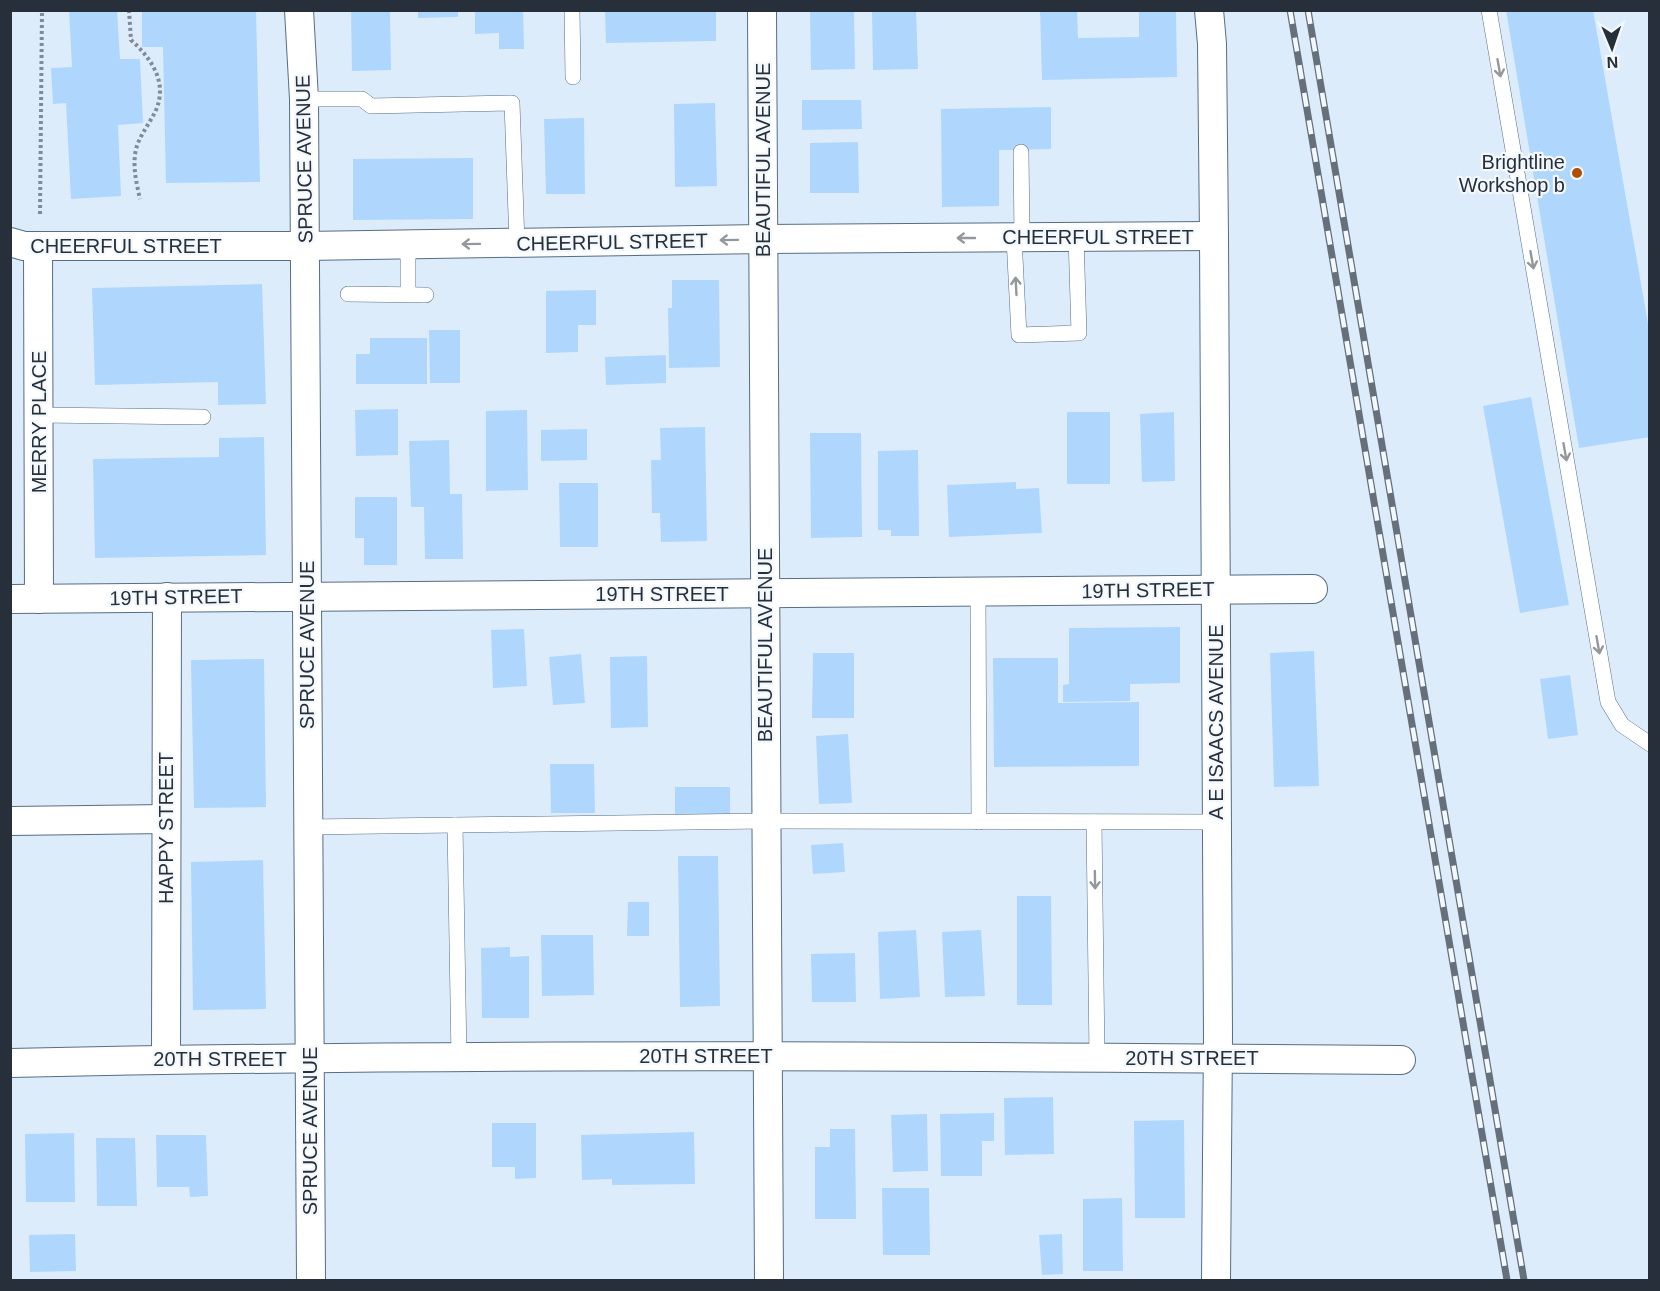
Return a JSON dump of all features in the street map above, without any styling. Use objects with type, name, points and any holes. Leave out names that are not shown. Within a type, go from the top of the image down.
[{"type":"street","name":"SPRUCE AVENUE","points":[[299,10],[304,99],[311,1281]]},
{"type":"street","name":"BEAUTIFUL AVENUE","points":[[762,10],[769,1281]]},
{"type":"street","name":"A E ISAACS AVENUE","points":[[1209,10],[1212,44],[1214,236],[1216,1281]]},
{"type":"street","name":"CHEERFUL STREET","points":[[10,242],[24,246],[305,246],[763,239],[1214,236]]},
{"type":"street","name":"MERRY PLACE","points":[[38,246],[39,598]]},
{"type":"street","name":"19TH STREET","points":[[10,599],[1312,589]]},
{"type":"street","name":"HAPPY STREET","points":[[166,1059],[167,597]]},
{"type":"street","points":[[10,821],[166,819]]},
{"type":"street","name":"20TH STREET","points":[[10,1063],[166,1059],[768,1056],[1401,1060]]},
{"type":"lane","points":[[572,10],[573,77]]},
{"type":"lane","points":[[1489,10],[1608,702],[1622,726],[1650,744]]},
{"type":"lane","points":[[304,99],[362,99],[371,106],[513,103],[516,243]]},
{"type":"lane","points":[[1021,152],[1018,238],[1019,335],[1079,333],[1076,237]]},
{"type":"lane","points":[[408,244],[408,294]]},
{"type":"lane","points":[[348,294],[426,295]]},
{"type":"lane","points":[[39,415],[203,417]]},
{"type":"lane","points":[[978,592],[979,822]]},
{"type":"lane","points":[[308,826],[766,822],[1216,822]]},
{"type":"lane","points":[[1094,822],[1097,1058]]},
{"type":"lane","points":[[455,825],[459,1058]]},
{"type":"path","points":[[40,214],[42,10]]},
{"type":"path","points":[[129,10],[131,40],[146,53],[160,78],[158,107],[138,144],[134,172],[140,199]]},
{"type":"building","points":[[69,10],[117,10],[120,59],[140,59],[143,123],[118,125],[121,196],[71,199],[66,103],[53,104],[51,68],[72,67]]},
{"type":"building","points":[[142,10],[256,10],[260,182],[166,183],[163,47],[142,47]]},
{"type":"building","points":[[351,10],[390,10],[391,70],[352,71]]},
{"type":"building","points":[[418,10],[458,10],[458,17],[418,18]]},
{"type":"building","points":[[475,10],[523,10],[524,49],[499,49],[499,33],[475,34]]},
{"type":"building","points":[[605,10],[716,10],[716,41],[606,43]]},
{"type":"building","points":[[810,10],[854,10],[855,69],[811,70]]},
{"type":"building","points":[[872,10],[916,10],[918,69],[873,70]]},
{"type":"building","points":[[1040,10],[1077,10],[1078,38],[1139,37],[1139,10],[1176,10],[1177,77],[1042,80]]},
{"type":"building","name":"Brightline Workshop b","points":[[1506,10],[1593,10],[1650,335],[1650,437],[1579,448]]},
{"type":"building","points":[[802,100],[861,100],[862,129],[802,130]]},
{"type":"building","points":[[715,103],[717,186],[675,187],[674,104]]},
{"type":"building","points":[[1051,107],[1051,149],[999,150],[999,206],[942,207],[941,109]]},
{"type":"building","points":[[584,118],[585,194],[546,194],[544,119]]},
{"type":"building","points":[[858,142],[859,193],[810,193],[810,143]]},
{"type":"building","points":[[473,158],[473,219],[353,220],[353,159]]},
{"type":"building","points":[[672,280],[719,280],[720,367],[669,368],[668,308],[672,308]]},
{"type":"building","points":[[262,284],[266,404],[218,405],[218,382],[95,385],[92,288]]},
{"type":"building","points":[[596,290],[596,325],[578,325],[578,352],[546,353],[546,291]]},
{"type":"building","points":[[429,330],[460,330],[460,383],[430,383]]},
{"type":"building","points":[[370,338],[427,338],[427,384],[356,384],[356,354],[370,354]]},
{"type":"building","points":[[666,355],[666,383],[606,385],[605,357]]},
{"type":"building","points":[[1531,397],[1569,605],[1520,613],[1483,406]]},
{"type":"building","points":[[398,409],[398,455],[356,456],[355,410]]},
{"type":"building","points":[[527,410],[528,490],[486,491],[486,411]]},
{"type":"building","points":[[1067,412],[1110,412],[1110,484],[1067,484]]},
{"type":"building","points":[[1174,412],[1175,481],[1142,482],[1140,414]]},
{"type":"building","points":[[705,427],[707,541],[661,542],[660,513],[652,513],[651,460],[661,460],[660,428]]},
{"type":"building","points":[[587,429],[587,460],[541,461],[541,430]]},
{"type":"building","points":[[810,433],[861,433],[862,537],[811,538]]},
{"type":"building","points":[[264,437],[266,555],[95,558],[93,459],[219,457],[219,438]]},
{"type":"building","points":[[449,440],[450,494],[462,494],[463,559],[425,559],[424,507],[411,507],[409,441]]},
{"type":"building","points":[[918,450],[919,536],[891,536],[891,530],[878,530],[878,451]]},
{"type":"building","points":[[1016,482],[1016,489],[1039,488],[1042,533],[949,537],[947,485]]},
{"type":"building","points":[[559,483],[598,483],[598,547],[560,547]]},
{"type":"building","points":[[355,497],[397,497],[397,565],[364,565],[364,538],[355,538]]},
{"type":"building","points":[[1180,627],[1180,683],[1130,684],[1130,701],[1063,702],[1063,685],[1069,684],[1069,628]]},
{"type":"building","points":[[524,629],[527,686],[493,688],[491,630]]},
{"type":"building","points":[[1314,651],[1319,786],[1274,787],[1270,653]]},
{"type":"building","points":[[813,653],[854,653],[854,718],[812,718]]},
{"type":"building","points":[[581,654],[585,703],[553,705],[549,657]]},
{"type":"building","points":[[647,656],[648,727],[611,728],[610,657]]},
{"type":"building","points":[[993,658],[1058,658],[1058,703],[1139,702],[1139,766],[994,767]]},
{"type":"building","points":[[264,659],[266,807],[194,808],[191,660]]},
{"type":"building","points":[[1570,675],[1578,735],[1548,739],[1540,679]]},
{"type":"building","points":[[848,734],[852,803],[819,804],[816,736]]},
{"type":"building","points":[[550,764],[594,764],[595,813],[551,813]]},
{"type":"building","points":[[675,787],[730,787],[730,816],[675,816]]},
{"type":"building","points":[[843,843],[845,872],[813,874],[811,845]]},
{"type":"building","points":[[678,856],[718,856],[720,1006],[680,1007]]},
{"type":"building","points":[[263,860],[266,1009],[193,1010],[191,862]]},
{"type":"building","points":[[1017,896],[1051,896],[1052,1005],[1017,1005]]},
{"type":"building","points":[[628,902],[649,902],[649,936],[627,936]]},
{"type":"building","points":[[916,930],[920,997],[880,999],[878,932]]},
{"type":"building","points":[[981,930],[985,996],[945,997],[942,932]]},
{"type":"building","points":[[541,935],[593,935],[594,995],[542,996]]},
{"type":"building","points":[[510,947],[510,957],[529,956],[529,1018],[482,1018],[481,948]]},
{"type":"building","points":[[855,953],[856,1002],[812,1002],[811,954]]},
{"type":"building","points":[[1053,1097],[1054,1154],[1005,1155],[1004,1098]]},
{"type":"building","points":[[994,1113],[994,1141],[982,1141],[982,1176],[941,1176],[940,1114]]},
{"type":"building","points":[[927,1114],[928,1171],[893,1172],[891,1115]]},
{"type":"building","points":[[1184,1120],[1185,1218],[1135,1218],[1134,1121]]},
{"type":"building","points":[[492,1123],[536,1123],[536,1178],[515,1179],[515,1167],[492,1167]]},
{"type":"building","points":[[830,1129],[855,1129],[856,1219],[815,1219],[815,1147],[830,1147]]},
{"type":"building","points":[[694,1132],[695,1184],[612,1185],[612,1179],[582,1180],[581,1135]]},
{"type":"building","points":[[74,1133],[75,1202],[26,1202],[25,1134]]},
{"type":"building","points":[[156,1135],[206,1135],[208,1196],[190,1197],[189,1187],[157,1187]]},
{"type":"building","points":[[96,1138],[135,1138],[137,1206],[97,1206]]},
{"type":"building","points":[[882,1188],[929,1188],[930,1255],[883,1255]]},
{"type":"building","points":[[1122,1198],[1123,1271],[1083,1271],[1083,1199]]},
{"type":"building","points":[[75,1234],[76,1271],[30,1272],[29,1235]]},
{"type":"building","points":[[1062,1234],[1063,1274],[1042,1275],[1039,1235]]},
{"type":"railway","points":[[1290,10],[1507,1280]]},
{"type":"railway","points":[[1308,10],[1524,1280]]},
{"type":"place","name":"Brightline Workshop b","points":[[1577,173]]}]
